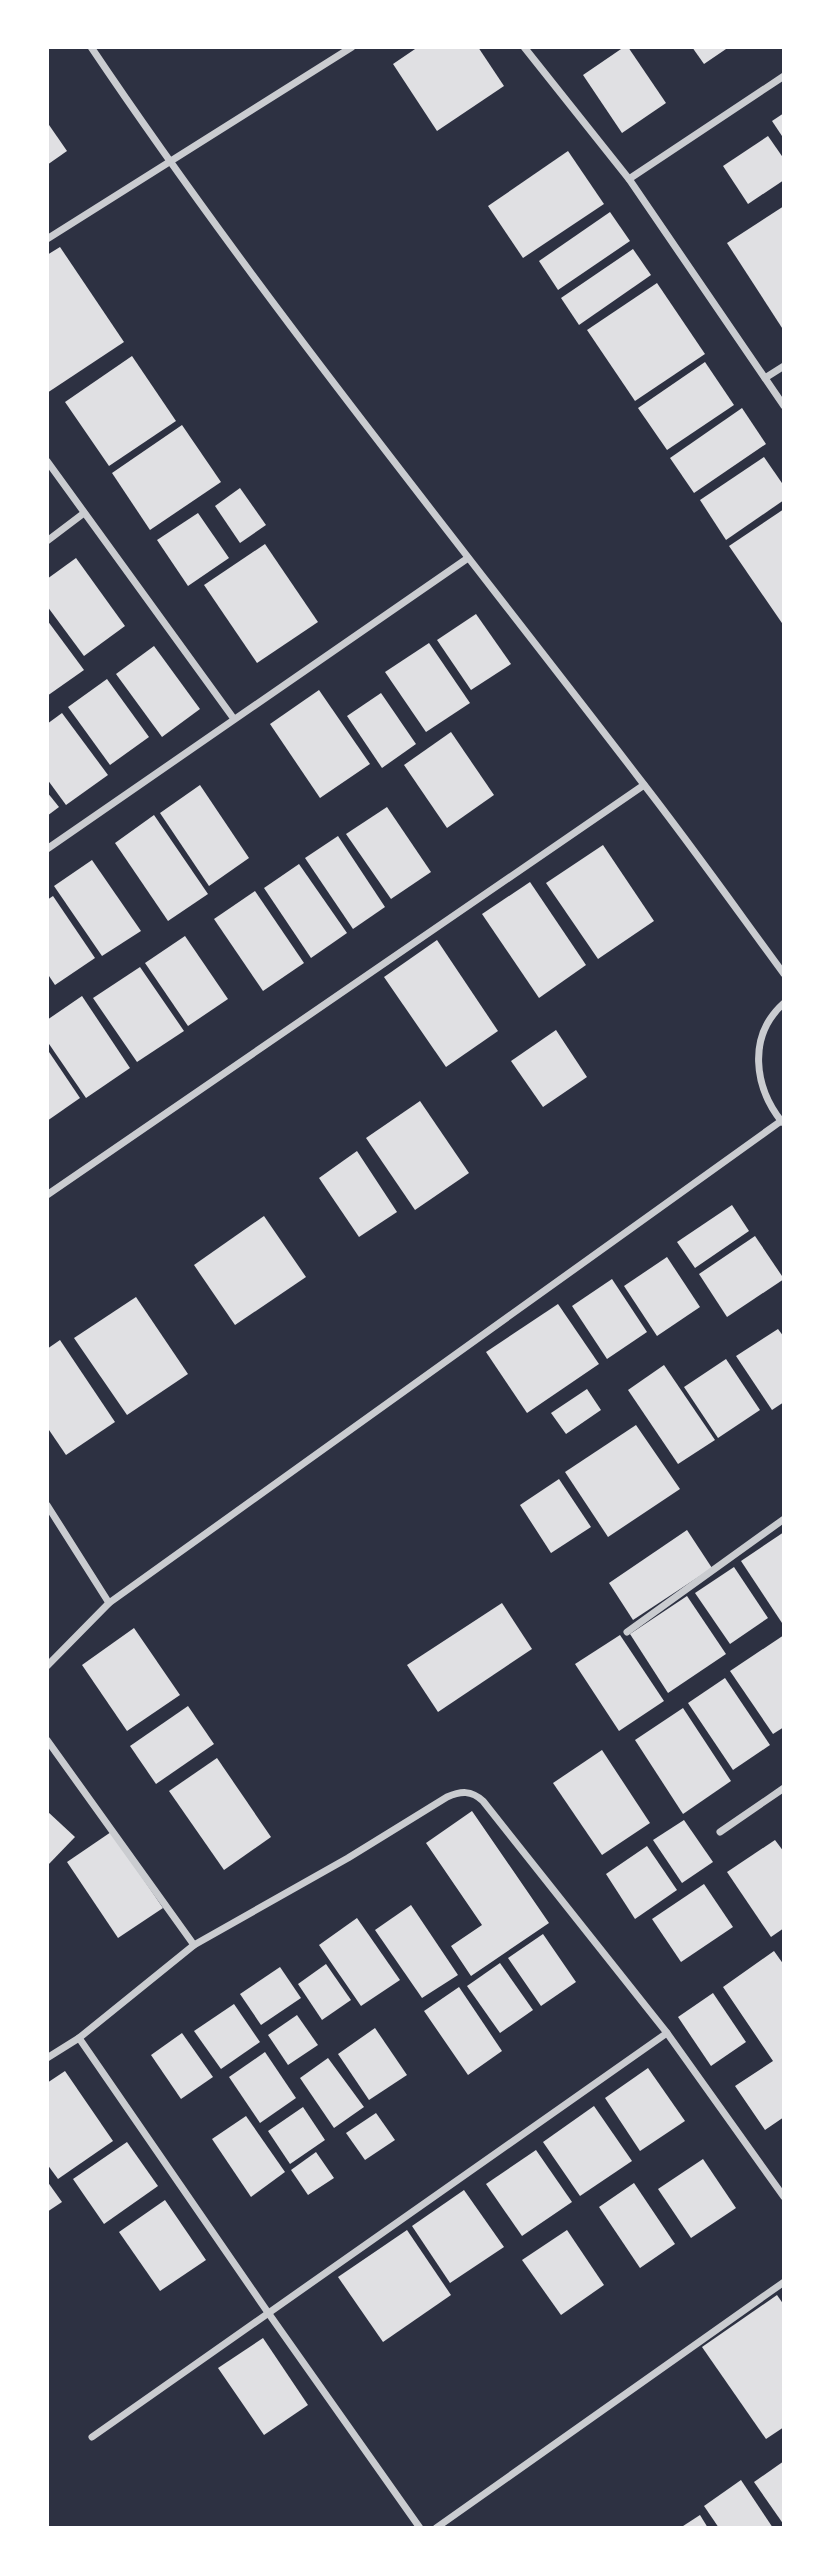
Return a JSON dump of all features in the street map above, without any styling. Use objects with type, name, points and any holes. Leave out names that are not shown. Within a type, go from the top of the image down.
[{"type":"street","points":[[91,47],[169,163],[468,558],[644,785],[784,974]]},
{"type":"street","points":[[47,239],[352,47]]},
{"type":"street","points":[[524,47],[629,179],[784,406]]},
{"type":"street","points":[[629,179],[784,76]]},
{"type":"street","points":[[765,378],[784,366]]},
{"type":"street","points":[[47,461],[234,719]]},
{"type":"street","points":[[47,541],[84,513]]},
{"type":"street","points":[[47,849],[468,558]]},
{"type":"street","points":[[47,1195],[644,785]]},
{"type":"street","points":[[47,1666],[109,1603],[783,1122],[765,1096],[758,1068],[761,1038],[775,1011],[784,1003]]},
{"type":"street","points":[[47,1505],[109,1603]]},
{"type":"street","points":[[627,1632],[784,1519]]},
{"type":"street","points":[[47,1740],[194,1945]]},
{"type":"street","points":[[720,1832],[784,1788]]},
{"type":"street","points":[[47,2058],[79,2038],[194,1945],[348,1858],[447,1797],[463,1792],[473,1793],[483,1801],[667,2033],[784,2197]]},
{"type":"street","points":[[93,2437],[667,2033]]},
{"type":"street","points":[[79,2038],[420,2528]]},
{"type":"street","points":[[436,2528],[784,2282]]},
{"type":"building","points":[[418,47],[478,47],[504,86],[437,131],[393,64]]},
{"type":"building","points":[[624,47],[628,47],[666,103],[622,133],[583,75]]},
{"type":"building","points":[[692,47],[729,47],[704,64]]},
{"type":"building","points":[[784,113],[784,139],[772,121]]},
{"type":"building","points":[[47,122],[67,151],[47,165]]},
{"type":"building","points":[[768,136],[784,159],[784,180],[748,204],[723,166]]},
{"type":"building","points":[[568,151],[604,204],[523,258],[488,206]]},
{"type":"building","points":[[784,206],[784,331],[727,243]]},
{"type":"building","points":[[610,212],[630,241],[558,290],[539,261]]},
{"type":"building","points":[[60,247],[124,342],[47,393],[47,255]]},
{"type":"building","points":[[633,249],[651,275],[579,325],[561,298]]},
{"type":"building","points":[[657,283],[705,354],[635,401],[587,330]]},
{"type":"building","points":[[132,356],[176,421],[109,466],[65,402]]},
{"type":"building","points":[[705,362],[734,405],[667,450],[638,408]]},
{"type":"building","points":[[742,408],[766,444],[694,493],[670,458]]},
{"type":"building","points":[[182,425],[221,482],[150,530],[112,473]]},
{"type":"building","points":[[764,457],[784,486],[784,500],[726,540],[700,500]]},
{"type":"building","points":[[240,488],[266,525],[240,543],[215,506]]},
{"type":"building","points":[[784,509],[784,626],[729,546]]},
{"type":"building","points":[[198,513],[229,558],[188,586],[157,540]]},
{"type":"building","points":[[265,544],[318,622],[257,663],[204,585]]},
{"type":"building","points":[[76,558],[125,626],[84,656],[47,606],[47,579]]},
{"type":"building","points":[[476,614],[511,664],[471,690],[437,640]]},
{"type":"building","points":[[47,620],[84,670],[47,696]]},
{"type":"building","points":[[429,643],[470,703],[426,732],[385,672]]},
{"type":"building","points":[[154,646],[200,709],[162,737],[116,674]]},
{"type":"building","points":[[107,679],[149,737],[110,765],[68,707]]},
{"type":"building","points":[[319,690],[370,764],[320,798],[270,724]]},
{"type":"building","points":[[381,693],[416,744],[382,768],[347,716]]},
{"type":"building","points":[[62,713],[108,775],[66,805],[47,779],[47,724]]},
{"type":"building","points":[[451,732],[494,795],[447,828],[404,765]]},
{"type":"building","points":[[200,785],[249,858],[209,886],[160,813]]},
{"type":"building","points":[[47,792],[59,807],[47,816]]},
{"type":"building","points":[[387,807],[431,872],[391,899],[346,834]]},
{"type":"building","points":[[154,815],[208,894],[168,921],[115,843]]},
{"type":"building","points":[[338,836],[385,907],[353,929],[305,858]]},
{"type":"building","points":[[603,845],[654,921],[598,959],[546,883]]},
{"type":"building","points":[[92,860],[141,931],[102,956],[54,886]]},
{"type":"building","points":[[299,864],[347,933],[311,958],[264,888]]},
{"type":"building","points":[[530,882],[586,965],[539,998],[482,914]]},
{"type":"building","points":[[255,891],[304,963],[263,991],[214,919]]},
{"type":"building","points":[[53,896],[95,958],[55,985],[47,973],[47,900]]},
{"type":"building","points":[[185,936],[228,999],[188,1026],[145,963]]},
{"type":"building","points":[[437,940],[498,1031],[446,1067],[384,977]]},
{"type":"building","points":[[140,967],[184,1031],[137,1062],[93,998]]},
{"type":"building","points":[[82,996],[130,1068],[86,1098],[47,1041],[47,1020]]},
{"type":"building","points":[[556,1030],[587,1077],[543,1107],[511,1061]]},
{"type":"building","points":[[47,1049],[80,1098],[47,1121]]},
{"type":"building","points":[[420,1101],[469,1173],[415,1210],[366,1138]]},
{"type":"building","points":[[357,1151],[397,1212],[359,1237],[319,1178]]},
{"type":"building","points":[[732,1205],[749,1231],[695,1268],[677,1242]]},
{"type":"building","points":[[264,1216],[306,1277],[235,1325],[194,1265]]},
{"type":"building","points":[[755,1236],[784,1279],[727,1317],[699,1274]]},
{"type":"building","points":[[667,1257],[700,1307],[657,1336],[624,1286]]},
{"type":"building","points":[[612,1279],[647,1332],[607,1359],[572,1306]]},
{"type":"building","points":[[136,1297],[188,1374],[127,1415],[74,1338]]},
{"type":"building","points":[[558,1304],[599,1364],[527,1413],[486,1352]]},
{"type":"building","points":[[778,1329],[784,1337],[784,1402],[772,1410],[736,1356]]},
{"type":"building","points":[[60,1340],[115,1422],[66,1455],[47,1427],[47,1349]]},
{"type":"building","points":[[726,1359],[760,1410],[718,1438],[684,1387]]},
{"type":"building","points":[[664,1365],[715,1440],[678,1464],[628,1390]]},
{"type":"building","points":[[587,1389],[601,1410],[566,1434],[551,1413]]},
{"type":"building","points":[[636,1425],[680,1489],[608,1537],[565,1472]]},
{"type":"building","points":[[559,1479],[591,1527],[551,1553],[520,1505]]},
{"type":"building","points":[[687,1530],[712,1568],[633,1620],[609,1583]]},
{"type":"building","points":[[784,1532],[784,1626],[741,1561]]},
{"type":"building","points":[[734,1567],[768,1618],[730,1644],[695,1593]]},
{"type":"building","points":[[687,1596],[726,1654],[668,1693],[630,1634]]},
{"type":"building","points":[[502,1603],[532,1649],[438,1712],[407,1665]]},
{"type":"building","points":[[134,1628],[180,1695],[127,1731],[82,1665]]},
{"type":"building","points":[[620,1635],[664,1701],[619,1731],[575,1664]]},
{"type":"building","points":[[784,1635],[784,1727],[773,1734],[730,1671]]},
{"type":"building","points":[[725,1678],[770,1745],[733,1770],[688,1703]]},
{"type":"building","points":[[188,1706],[214,1744],[156,1784],[130,1746]]},
{"type":"building","points":[[683,1708],[731,1781],[683,1814],[635,1740]]},
{"type":"building","points":[[602,1750],[650,1823],[602,1855],[553,1783]]},
{"type":"building","points":[[217,1758],[271,1837],[224,1870],[169,1791]]},
{"type":"building","points":[[47,1811],[75,1837],[47,1866]]},
{"type":"building","points":[[472,1811],[549,1923],[471,1976],[451,1946],[482,1925],[426,1843]]},
{"type":"building","points":[[684,1820],[713,1862],[682,1883],[653,1840]]},
{"type":"building","points":[[111,1832],[163,1908],[118,1938],[67,1862]]},
{"type":"building","points":[[775,1840],[784,1852],[784,1928],[771,1937],[727,1872]]},
{"type":"building","points":[[647,1846],[677,1890],[635,1919],[606,1874]]},
{"type":"building","points":[[704,1884],[733,1927],[681,1962],[652,1919]]},
{"type":"building","points":[[411,1905],[458,1975],[422,1998],[375,1930]]},
{"type":"building","points":[[357,1918],[400,1980],[361,2006],[319,1945]]},
{"type":"building","points":[[543,1934],[576,1982],[541,2006],[508,1958]]},
{"type":"building","points":[[774,1951],[784,1965],[784,2117],[765,2130],[735,2086],[773,2061],[723,1987]]},
{"type":"building","points":[[500,1963],[533,2010],[500,2033],[467,1986]]},
{"type":"building","points":[[326,1964],[351,2000],[322,2020],[298,1984]]},
{"type":"building","points":[[280,1967],[301,1998],[261,2025],[240,1994]]},
{"type":"building","points":[[459,1987],[502,2051],[468,2075],[424,2011]]},
{"type":"building","points":[[713,1993],[746,2042],[711,2066],[678,2017]]},
{"type":"building","points":[[234,2004],[260,2042],[221,2069],[194,2031]]},
{"type":"building","points":[[297,2015],[318,2045],[288,2065],[268,2035]]},
{"type":"building","points":[[375,2028],[407,2075],[369,2100],[338,2054]]},
{"type":"building","points":[[182,2033],[213,2077],[181,2099],[151,2055]]},
{"type":"building","points":[[265,2052],[296,2098],[260,2123],[229,2077]]},
{"type":"building","points":[[328,2058],[364,2107],[334,2128],[300,2078]]},
{"type":"building","points":[[648,2068],[685,2121],[640,2151],[605,2098]]},
{"type":"building","points":[[65,2071],[113,2141],[58,2179],[47,2164],[47,2083]]},
{"type":"building","points":[[594,2106],[632,2161],[580,2196],[543,2142]]},
{"type":"building","points":[[303,2107],[325,2140],[290,2164],[268,2131]]},
{"type":"building","points":[[376,2113],[395,2140],[365,2160],[346,2133]]},
{"type":"building","points":[[246,2116],[285,2172],[251,2197],[212,2139]]},
{"type":"building","points":[[127,2142],[158,2186],[104,2224],[73,2179]]},
{"type":"building","points":[[536,2150],[572,2202],[522,2236],[486,2184]]},
{"type":"building","points":[[316,2152],[334,2178],[308,2195],[291,2170]]},
{"type":"building","points":[[703,2159],[736,2208],[691,2238],[658,2189]]},
{"type":"building","points":[[47,2181],[62,2202],[47,2212]]},
{"type":"building","points":[[634,2183],[675,2244],[640,2268],[599,2207]]},
{"type":"building","points":[[464,2190],[504,2247],[450,2283],[412,2226]]},
{"type":"building","points":[[165,2200],[206,2260],[160,2291],[119,2232]]},
{"type":"building","points":[[407,2230],[451,2295],[383,2342],[338,2277]]},
{"type":"building","points":[[567,2230],[604,2285],[561,2315],[522,2260]]},
{"type":"building","points":[[777,2295],[784,2305],[784,2427],[766,2439],[702,2347]]},
{"type":"building","points":[[263,2338],[308,2405],[264,2435],[218,2368]]},
{"type":"building","points":[[784,2461],[784,2525],[754,2482]]},
{"type":"building","points":[[741,2480],[773,2528],[719,2528],[704,2506]]},
{"type":"building","points":[[700,2515],[708,2528],[680,2528]]}]
